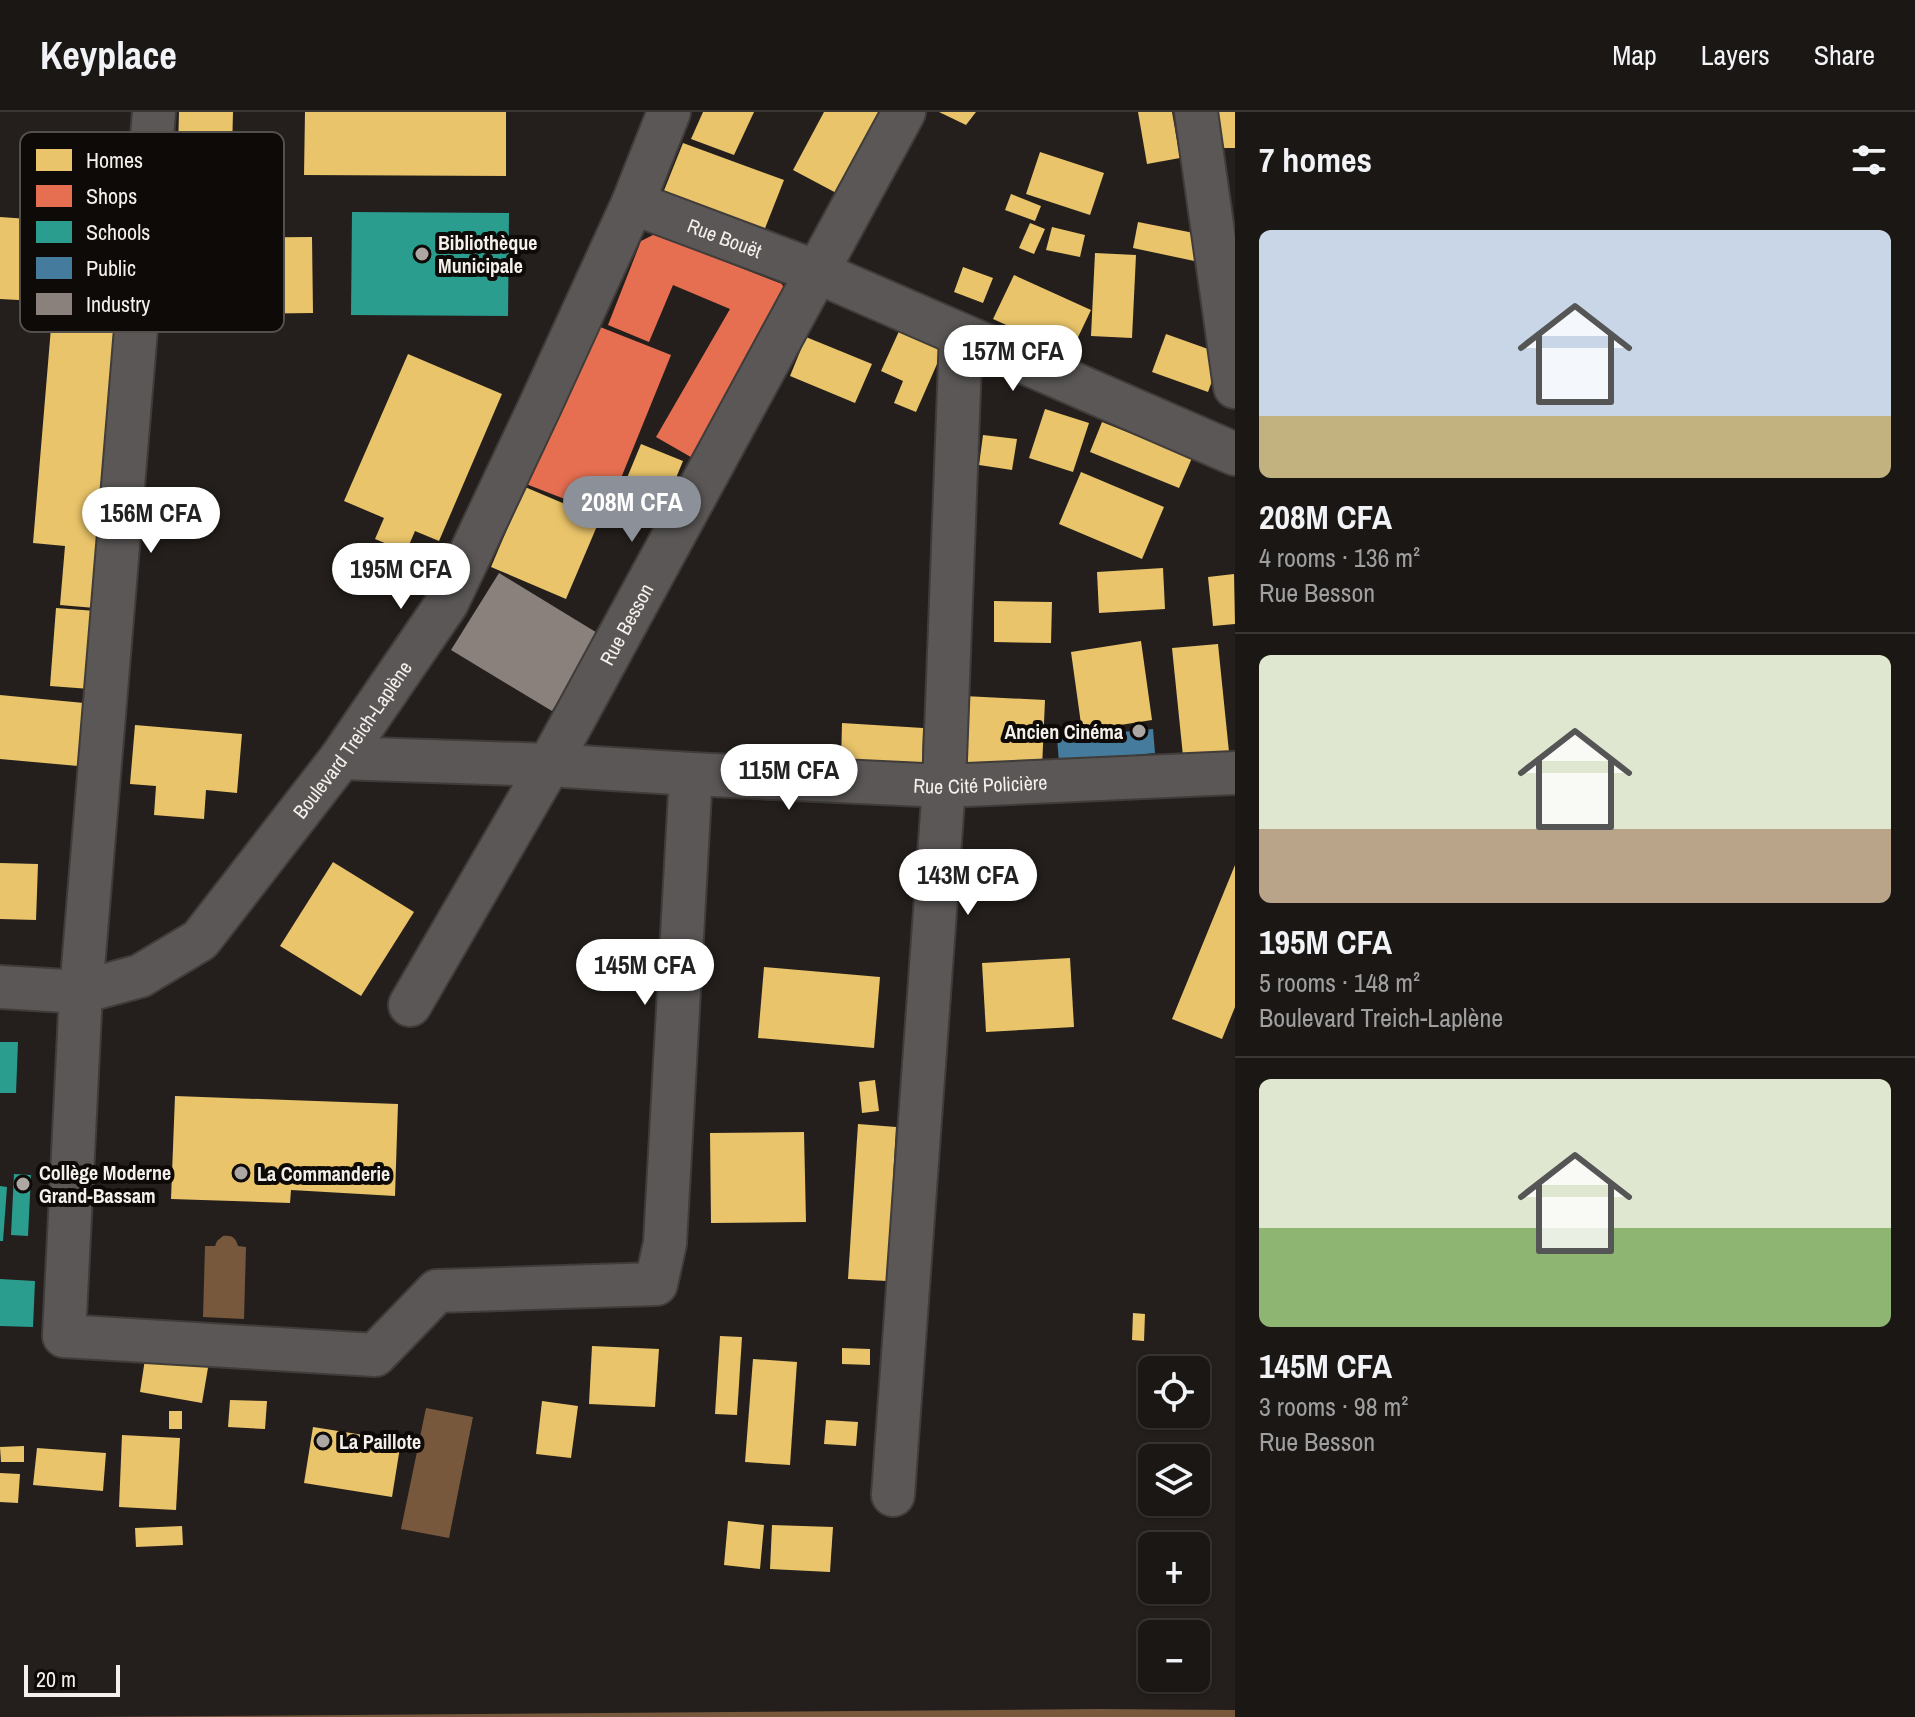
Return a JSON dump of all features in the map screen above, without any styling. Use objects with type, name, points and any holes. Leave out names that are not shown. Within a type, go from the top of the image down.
[{"type":"street","points":[[152,132],[154,112]]},
{"type":"street","name":"Boulevard Treich-Laplène","points":[[0,987],[81,992],[140,976],[200,940],[341,758],[447,603],[633,203],[669,112]]},
{"type":"street","name":"Rue Besson","points":[[410,1005],[549,765],[904,112]]},
{"type":"street","points":[[1196,112],[1235,387]]},
{"type":"street","name":"Rue Bouët","points":[[633,203],[817,272],[1235,454]]},
{"type":"street","points":[[136,332],[81,992],[64,1336],[375,1355],[437,1291],[656,1284],[665,1243],[691,774]]},
{"type":"street","points":[[893,1495],[944,786],[961,335]]},
{"type":"street","name":"Rue Cité Policière","points":[[341,758],[549,765],[944,786],[1235,773]]},
{"type":"shaded area","points":[[223,1236],[235,1239],[238,1246],[246,1247],[244,1319],[203,1317],[205,1246],[215,1246]]},
{"type":"shaded area","points":[[426,1408],[473,1417],[449,1538],[401,1529]]},
{"type":"shaded area","points":[[1235,1710],[1235,1717],[82,1717]]},
{"type":"building: Homes","points":[[179,112],[233,112],[232,132],[178,132]]},
{"type":"building: Homes","points":[[305,112],[506,112],[506,176],[304,175]]},
{"type":"building: Homes","points":[[703,112],[754,112],[734,155],[691,139]]},
{"type":"building: Homes","points":[[824,112],[885,112],[840,195],[793,170]]},
{"type":"building: Homes","points":[[939,112],[976,112],[966,125]]},
{"type":"building: Homes","points":[[1138,112],[1172,112],[1180,158],[1147,164]]},
{"type":"building: Homes","points":[[1206,112],[1235,112],[1235,148],[1207,148]]},
{"type":"building: Homes","points":[[683,143],[784,180],[762,236],[661,198]]},
{"type":"building: Homes","points":[[1040,152],[1104,173],[1090,215],[1026,194]]},
{"type":"building: Homes","points":[[1011,194],[1041,206],[1035,221],[1005,210]]},
{"type":"building: Homes","points":[[0,217],[20,218],[20,300],[0,299]]},
{"type":"building: Homes","points":[[1138,222],[1204,235],[1199,262],[1133,248]]},
{"type":"building: Homes","points":[[1030,223],[1045,229],[1034,254],[1019,248]]},
{"type":"building: Homes","points":[[1052,227],[1085,235],[1080,257],[1046,250]]},
{"type":"building: Homes","points":[[284,237],[312,237],[313,313],[284,313]]},
{"type":"building: Homes","points":[[1095,253],[1136,255],[1132,338],[1091,336]]},
{"type":"building: Homes","points":[[963,267],[993,278],[983,303],[954,292]]},
{"type":"building: Homes","points":[[1014,275],[1091,310],[1070,354],[993,319]]},
{"type":"building: Homes","points":[[900,329],[944,348],[916,412],[894,403],[903,381],[881,371]]},
{"type":"building: Homes","points":[[51,332],[118,332],[95,608],[60,605],[65,546],[33,543]]},
{"type":"building: Homes","points":[[1166,334],[1222,354],[1208,392],[1152,372]]},
{"type":"building: Homes","points":[[806,337],[872,364],[855,403],[790,376]]},
{"type":"building: Homes","points":[[408,354],[502,394],[439,541],[415,531],[406,552],[375,539],[384,518],[344,501]]},
{"type":"building: Homes","points":[[1045,409],[1089,423],[1073,472],[1029,458]]},
{"type":"building: Homes","points":[[1102,422],[1192,458],[1179,488],[1090,452]]},
{"type":"building: Homes","points":[[983,435],[1017,439],[1012,470],[979,465]]},
{"type":"building: Homes","points":[[641,444],[683,461],[659,519],[617,502]]},
{"type":"building: Homes","points":[[1081,472],[1164,507],[1142,559],[1059,524]]},
{"type":"building: Homes","points":[[525,487],[600,519],[566,599],[491,567]]},
{"type":"building: Homes","points":[[1163,568],[1165,609],[1099,613],[1097,572]]},
{"type":"building: Homes","points":[[1234,574],[1235,624],[1213,626],[1208,577]]},
{"type":"building: Homes","points":[[994,601],[1052,602],[1051,643],[994,642]]},
{"type":"building: Homes","points":[[56,608],[96,611],[90,689],[50,686]]},
{"type":"building: Homes","points":[[1141,641],[1152,720],[1082,731],[1071,652]]},
{"type":"building: Homes","points":[[1218,644],[1229,752],[1183,756],[1172,648]]},
{"type":"building: Homes","points":[[0,695],[84,703],[78,766],[0,759]]},
{"type":"building: Homes","points":[[964,696],[1045,700],[1042,768],[961,765]]},
{"type":"building: Homes","points":[[842,723],[923,728],[922,769],[841,764]]},
{"type":"building: Homes","points":[[135,725],[242,734],[237,793],[206,790],[204,819],[154,815],[156,786],[130,784]]},
{"type":"building: Homes","points":[[333,862],[414,912],[361,996],[280,946]]},
{"type":"building: Homes","points":[[0,863],[38,864],[36,920],[0,919]]},
{"type":"building: Homes","points":[[1235,865],[1235,1007],[1222,1039],[1172,1019]]},
{"type":"building: Homes","points":[[1070,958],[1074,1027],[986,1032],[982,963]]},
{"type":"building: Homes","points":[[764,967],[880,977],[874,1048],[758,1038]]},
{"type":"building: Homes","points":[[875,1080],[879,1111],[862,1113],[859,1082]]},
{"type":"building: Homes","points":[[175,1096],[398,1104],[395,1196],[291,1190],[290,1203],[171,1199]]},
{"type":"building: Homes","points":[[858,1124],[896,1127],[887,1281],[848,1279]]},
{"type":"building: Homes","points":[[804,1132],[806,1222],[711,1223],[710,1133]]},
{"type":"building: Homes","points":[[1133,1313],[1145,1314],[1144,1341],[1132,1340]]},
{"type":"building: Homes","points":[[720,1336],[742,1337],[737,1415],[715,1414]]},
{"type":"building: Homes","points":[[147,1346],[210,1356],[202,1403],[140,1392]]},
{"type":"building: Homes","points":[[592,1346],[659,1349],[655,1407],[589,1404]]},
{"type":"building: Homes","points":[[842,1348],[870,1349],[870,1365],[842,1364]]},
{"type":"building: Homes","points":[[753,1359],[797,1362],[790,1465],[745,1462]]},
{"type":"building: Homes","points":[[230,1400],[267,1401],[265,1429],[228,1427]]},
{"type":"building: Homes","points":[[542,1401],[578,1406],[571,1458],[536,1454]]},
{"type":"building: Homes","points":[[169,1411],[182,1411],[182,1429],[169,1429]]},
{"type":"building: Homes","points":[[826,1420],[858,1422],[856,1446],[824,1444]]},
{"type":"building: Homes","points":[[313,1427],[401,1441],[392,1497],[304,1483]]},
{"type":"building: Homes","points":[[122,1435],[180,1438],[176,1510],[119,1507]]},
{"type":"building: Homes","points":[[24,1446],[24,1462],[1,1462],[0,1447]]},
{"type":"building: Homes","points":[[37,1448],[106,1453],[103,1491],[33,1485]]},
{"type":"building: Homes","points":[[0,1473],[20,1474],[18,1503],[0,1502]]},
{"type":"building: Homes","points":[[728,1521],[764,1525],[760,1569],[724,1565]]},
{"type":"building: Homes","points":[[772,1525],[833,1527],[830,1572],[770,1569]]},
{"type":"building: Homes","points":[[182,1526],[183,1545],[136,1547],[135,1528]]},
{"type":"building: Shops","points":[[655,234],[782,284],[787,297],[696,460],[656,437],[730,309],[673,285],[649,342],[608,325],[641,241]]},
{"type":"building: Shops","points":[[590,323],[671,355],[606,515],[526,484]]},
{"type":"building: Schools","points":[[352,212],[509,213],[508,316],[351,315]]},
{"type":"building: Schools","points":[[0,1042],[18,1042],[16,1093],[0,1093]]},
{"type":"building: Schools","points":[[14,1174],[31,1175],[28,1236],[11,1235]]},
{"type":"building: Schools","points":[[0,1186],[7,1187],[3,1241],[0,1241]]},
{"type":"building: Schools","points":[[0,1279],[35,1281],[33,1327],[0,1326]]},
{"type":"building: Public","points":[[1153,729],[1155,753],[1059,762],[1057,738]]},
{"type":"building: Industry","points":[[499,573],[599,634],[552,711],[451,650]]},
{"type":"place","name":"Bibliothèque Municipale","points":[[422,254]]},
{"type":"place","name":"Ancien Cinéma","points":[[1139,731]]},
{"type":"place","name":"La Commanderie","points":[[241,1173]]},
{"type":"place","name":"Collège Moderne Grand-Bassam","points":[[23,1184]]},
{"type":"place","name":"La Paillote","points":[[323,1441]]}]
